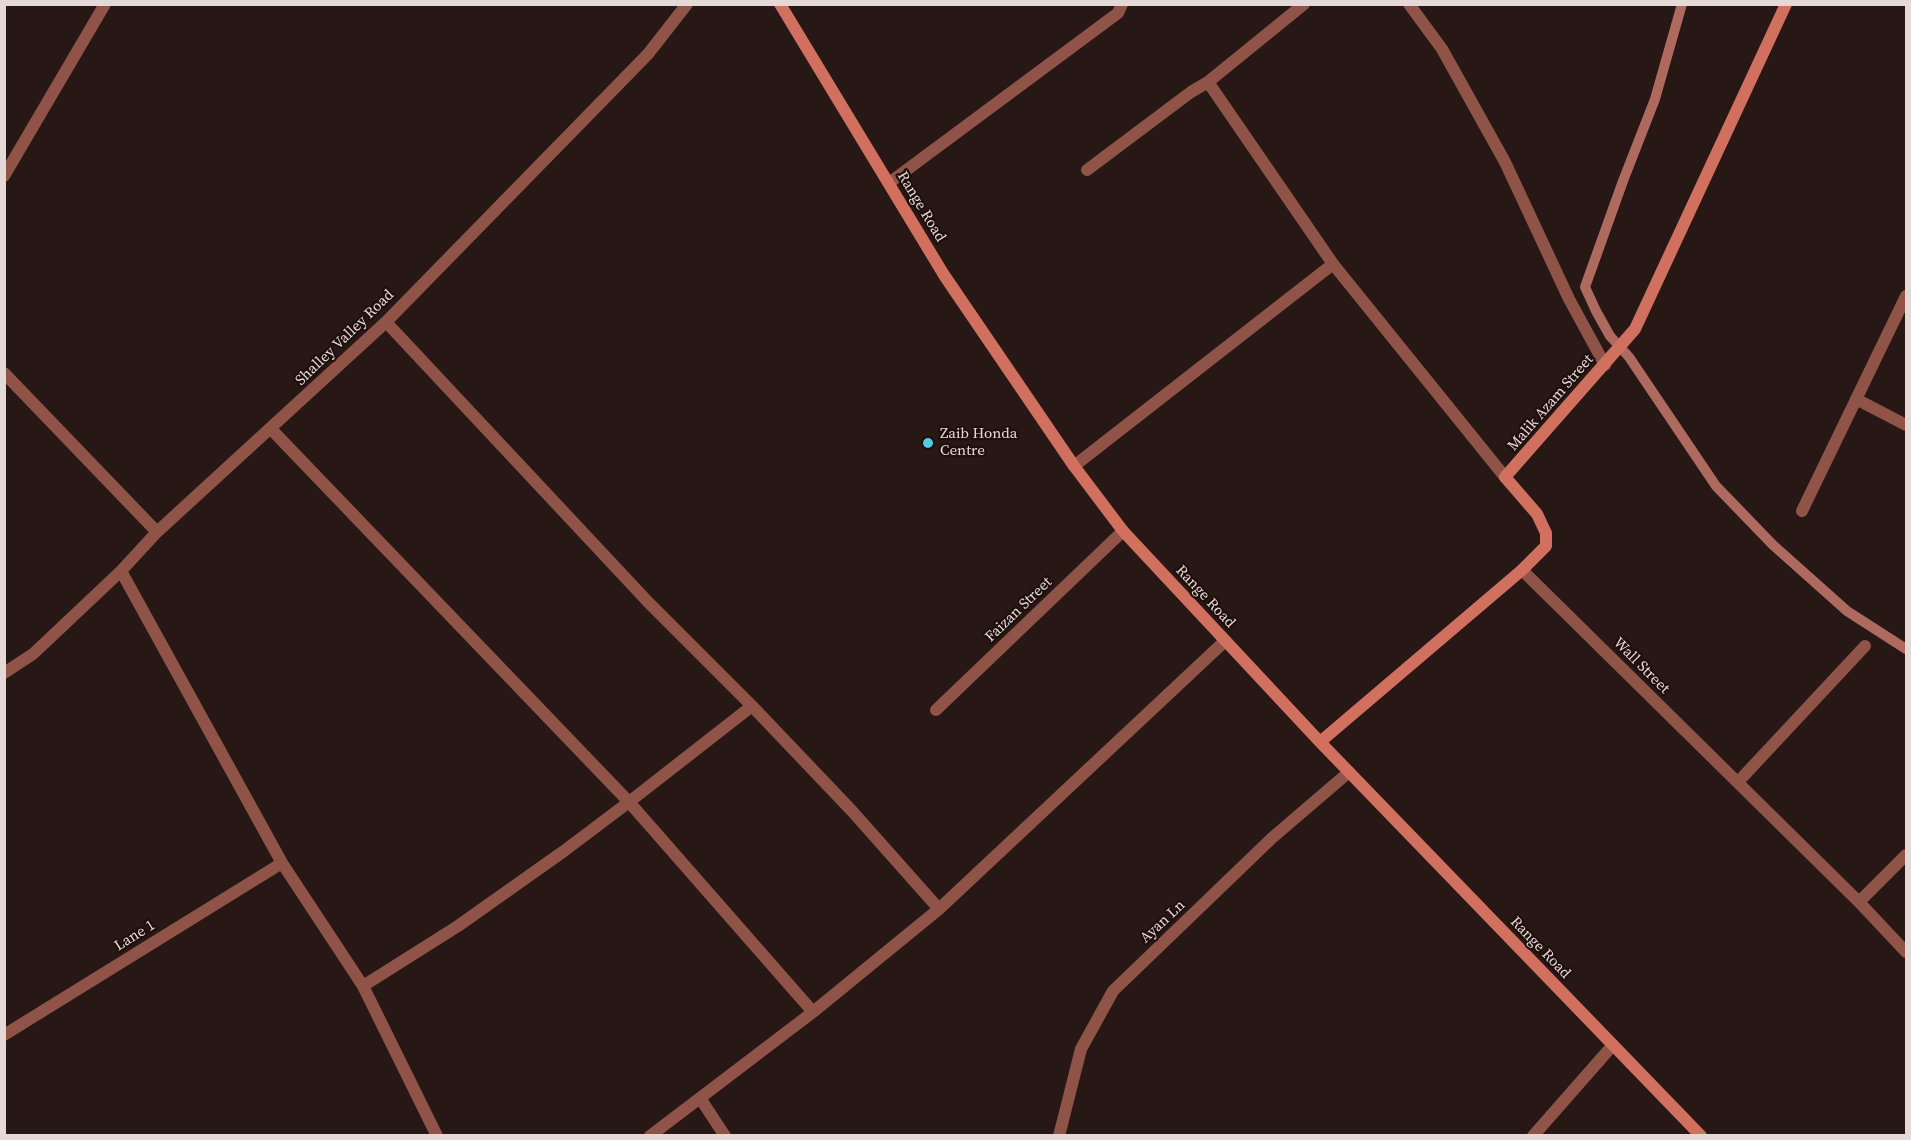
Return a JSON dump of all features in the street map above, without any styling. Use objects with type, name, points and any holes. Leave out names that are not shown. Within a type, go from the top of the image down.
[{"type":"main road","name":"Range Road","points":[[780,4],[944,275],[1074,466],[1124,531],[1320,742],[1701,1136]]},
{"type":"main road","name":"Malik Azam Street","points":[[1505,477],[1635,329],[1786,4]]},
{"type":"main road","points":[[1320,742],[1522,570],[1546,546],[1546,532],[1537,514],[1505,477]]},
{"type":"street","points":[[4,176],[105,4]]},
{"type":"street","name":"Shalley Valley Road","points":[[4,673],[33,654],[121,571],[157,532],[386,322],[648,54],[687,4]]},
{"type":"street","points":[[889,183],[1118,13],[1122,4]]},
{"type":"street","points":[[1088,170],[1191,92],[1208,82],[1304,4]]},
{"type":"street","points":[[1409,4],[1442,49],[1505,162],[1569,299],[1608,360]]},
{"type":"street","points":[[1208,82],[1333,264],[1505,477]]},
{"type":"street","points":[[1074,466],[1333,264]]},
{"type":"street","points":[[1802,511],[1906,296]]},
{"type":"street","points":[[386,322],[649,603],[852,811],[939,909]]},
{"type":"street","points":[[4,373],[157,532]]},
{"type":"street","points":[[1856,399],[1906,426]]},
{"type":"street","points":[[271,429],[629,802],[813,1012]]},
{"type":"street","name":"Faizan Street","points":[[936,710],[1124,531]]},
{"type":"street","name":"Wall Street","points":[[1522,570],[1859,902],[1906,952]]},
{"type":"street","points":[[121,571],[282,863],[363,986],[437,1136]]},
{"type":"street","points":[[650,1136],[813,1012],[939,909],[1225,640]]},
{"type":"street","points":[[1738,782],[1865,646]]},
{"type":"street","points":[[363,986],[458,926],[629,802],[752,706]]},
{"type":"street","name":"Ayan Ln","points":[[1059,1136],[1081,1049],[1113,991],[1272,838],[1350,772]]},
{"type":"street","points":[[1859,902],[1906,855]]},
{"type":"street","name":"Lane 1","points":[[4,1035],[282,863]]},
{"type":"street","points":[[1533,1136],[1613,1045]]},
{"type":"street","points":[[700,1098],[725,1136]]},
{"type":"waterway","points":[[1682,4],[1655,99],[1585,287],[1610,336],[1629,357],[1716,486],[1773,545],[1847,611],[1906,649]]},
{"type":"place","name":"Zaib Honda Centre","points":[[928,443]]}]
